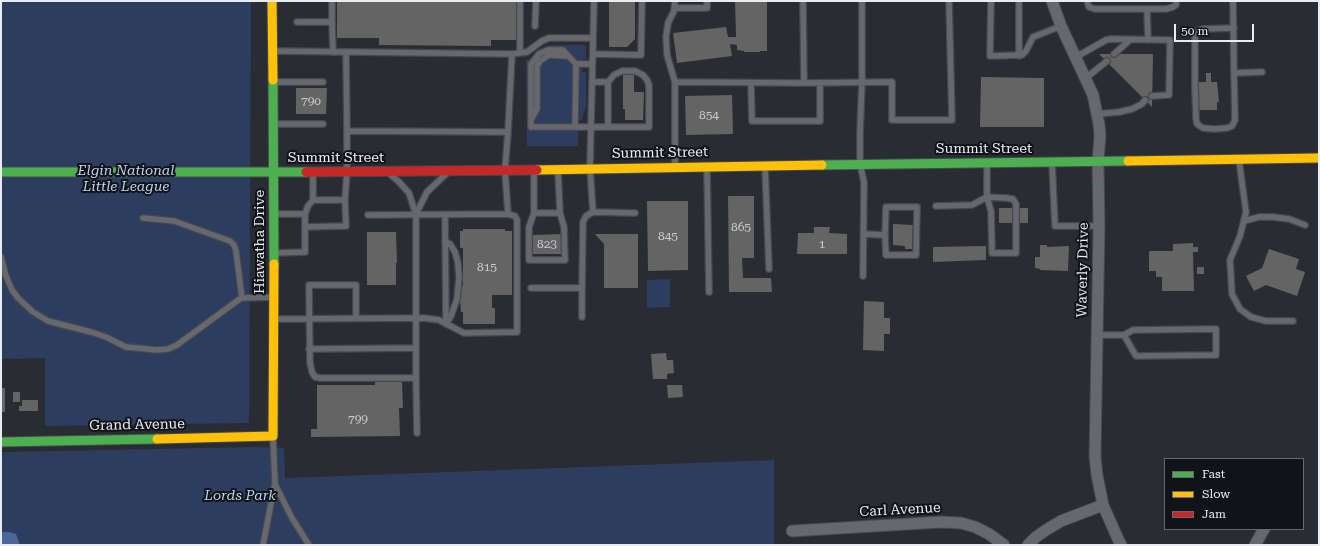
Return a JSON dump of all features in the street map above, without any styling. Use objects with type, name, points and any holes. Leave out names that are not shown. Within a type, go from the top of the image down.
[{"type":"main road","name":"Hiawatha Drive","points":[[272,1],[274,172],[273,436]]},
{"type":"main road","name":"Summit Street","points":[[1,172],[386,172],[1319,158]]},
{"type":"main road","name":"Grand Avenue","points":[[1,442],[273,436]]},
{"type":"street","name":"Waverly Drive","points":[[1052,1],[1061,26],[1093,95],[1098,114],[1100,136],[1098,161],[1099,226],[1095,457],[1103,505],[1121,545]]},
{"type":"street","points":[[1028,545],[1036,537],[1061,521],[1103,505]]},
{"type":"street","name":"Carl Avenue","points":[[792,531],[940,522],[961,523],[975,527],[989,534],[1004,545]]},
{"type":"street","points":[[1255,545],[1263,530]]},
{"type":"lane","points":[[332,1],[333,52]]},
{"type":"lane","points":[[520,1],[520,53]]},
{"type":"lane","points":[[535,26],[536,1]]},
{"type":"lane","points":[[593,212],[590,168],[594,1]]},
{"type":"lane","points":[[593,54],[641,55],[642,1]]},
{"type":"lane","points":[[675,1],[675,8],[667,26],[666,38],[667,55],[675,82],[675,167]]},
{"type":"lane","points":[[675,8],[707,8],[707,1]]},
{"type":"lane","points":[[803,1],[804,83]]},
{"type":"lane","points":[[862,1],[860,164],[864,182],[863,276]]},
{"type":"lane","points":[[675,82],[751,84],[892,82],[892,120],[952,120],[949,1]]},
{"type":"lane","points":[[990,1],[990,56],[1020,56],[1026,52],[1032,37],[1061,26]]},
{"type":"lane","points":[[1019,1],[1020,56]]},
{"type":"lane","points":[[1087,1],[1088,6],[1092,9],[1171,8],[1175,6],[1176,1]]},
{"type":"lane","points":[[1234,1],[1235,120],[1232,126],[1228,128],[1214,129],[1199,127],[1196,122],[1196,31],[1202,29],[1234,28]]},
{"type":"lane","points":[[1148,9],[1148,40]]},
{"type":"lane","points":[[297,22],[332,22]]},
{"type":"lane","points":[[272,52],[512,54],[529,51],[539,43],[549,38],[593,38]]},
{"type":"lane","points":[[1076,57],[1106,40],[1170,40],[1169,95],[1152,96]]},
{"type":"lane","points":[[1114,54],[1130,40]]},
{"type":"lane","points":[[592,64],[576,64],[563,50],[548,50],[539,54],[531,64],[531,127],[575,127],[592,127],[608,127],[649,127],[650,88],[645,77],[635,71],[622,71],[614,75],[608,82],[608,127]]},
{"type":"lane","points":[[305,227],[346,226],[346,52]]},
{"type":"lane","points":[[508,214],[505,170],[512,54]]},
{"type":"lane","points":[[1086,78],[1107,61]]},
{"type":"lane","points":[[575,127],[576,64]]},
{"type":"lane","points":[[1234,73],[1262,72]]},
{"type":"lane","points":[[272,82],[323,82]]},
{"type":"lane","points":[[592,82],[608,82]]},
{"type":"lane","points":[[751,84],[752,121],[820,121],[820,83]]},
{"type":"lane","points":[[1098,114],[1132,109],[1142,104],[1145,100]]},
{"type":"lane","points":[[273,124],[323,124]]},
{"type":"lane","points":[[347,131],[508,132]]},
{"type":"lane","points":[[1239,159],[1246,212],[1240,236],[1230,260],[1232,294],[1240,309],[1251,317],[1266,321],[1293,321]]},
{"type":"lane","points":[[936,206],[972,206],[987,197],[1010,198],[1014,200],[1016,204],[1016,253],[992,253],[991,211],[987,197],[987,162]]},
{"type":"lane","points":[[1052,162],[1055,226],[1099,226]]},
{"type":"lane","points":[[707,166],[710,292]]},
{"type":"lane","points":[[765,166],[769,269]]},
{"type":"lane","points":[[534,170],[534,213],[529,227],[529,260],[565,260],[564,227],[560,213],[558,169]]},
{"type":"lane","points":[[416,215],[427,192],[450,171]]},
{"type":"lane","points":[[274,253],[305,252],[305,214],[308,206],[313,200],[313,172]]},
{"type":"lane","points":[[386,172],[400,182],[406,190],[416,215],[417,433]]},
{"type":"lane","points":[[313,200],[345,200]]},
{"type":"lane","points":[[886,207],[917,207],[916,255],[886,255],[885,235],[886,207]]},
{"type":"lane","points":[[582,316],[583,222],[586,216],[593,212],[635,213]]},
{"type":"lane","points":[[534,213],[560,213]]},
{"type":"lane","points":[[273,214],[305,214]]},
{"type":"lane","points":[[445,214],[446,324]]},
{"type":"lane","points":[[274,319],[436,319],[464,333],[517,332],[517,220],[515,216],[508,214],[368,215]]},
{"type":"lane","points":[[1244,220],[1259,217],[1273,217],[1288,219],[1305,225]]},
{"type":"lane","points":[[143,218],[174,220],[230,241],[234,245],[236,251],[242,298]]},
{"type":"lane","points":[[864,234],[885,235]]},
{"type":"lane","points":[[445,241],[450,244],[456,252],[459,278],[457,299],[451,316],[446,324]]},
{"type":"lane","points":[[1,257],[10,285],[18,298],[33,312],[48,322],[91,332],[106,337],[126,347],[157,350],[171,348],[242,298],[274,297]]},
{"type":"lane","points":[[356,318],[356,285],[309,285],[309,349],[310,367],[313,375],[317,378],[416,378]]},
{"type":"lane","points":[[531,288],[582,288]]},
{"type":"lane","points":[[1097,335],[1124,335],[1133,330],[1216,329],[1216,355],[1136,356],[1124,335]]},
{"type":"lane","points":[[309,349],[416,348]]},
{"type":"lane","name":"Hiawatha Drive","points":[[263,545],[274,483],[273,436]]},
{"type":"lane","name":"Hiawatha Drive","points":[[274,483],[292,518],[309,545]]},
{"type":"green space","name":"Elgin National Little League","points":[[1,1],[251,1],[249,423],[45,426],[45,358],[1,359]]},
{"type":"green space","points":[[549,45],[585,45],[586,48],[586,59],[582,59],[582,72],[586,72],[586,105],[582,120],[578,120],[578,146],[527,146],[526,60],[529,60],[542,48]]},
{"type":"green space","points":[[670,279],[670,307],[647,308],[647,280]]},
{"type":"green space","name":"Lords Park","points":[[253,447],[284,448],[285,478],[774,460],[774,545],[1,545],[1,453],[3,452]]},
{"type":"shaded area","points":[[1,532],[16,534],[20,545],[1,545]]},
{"type":"building","points":[[337,1],[516,1],[516,40],[491,40],[491,46],[379,45],[379,38],[337,38]]},
{"type":"building","points":[[609,1],[635,1],[635,39],[627,47],[609,47]]},
{"type":"building","points":[[735,1],[767,1],[767,51],[744,52],[737,50],[737,45],[730,44],[732,56],[677,63],[673,33],[726,27],[728,37],[736,37]]},
{"type":"building","points":[[1099,54],[1153,54],[1152,107]]},
{"type":"building","points":[[1206,73],[1211,73],[1211,82],[1217,82],[1219,102],[1217,102],[1217,110],[1199,110],[1198,82],[1206,82]]},
{"type":"building","points":[[623,74],[634,74],[634,92],[644,92],[643,120],[625,120],[625,109],[623,109]]},
{"type":"building","points":[[981,77],[1044,78],[1044,127],[980,127]]},
{"type":"building","points":[[296,88],[327,88],[326,114],[296,114]]},
{"type":"building","points":[[732,95],[733,134],[686,135],[685,96]]},
{"type":"building","points":[[728,196],[754,196],[754,258],[742,258],[743,278],[771,278],[772,292],[729,292]]},
{"type":"building","points":[[647,201],[688,201],[688,270],[648,271]]},
{"type":"building","points":[[999,208],[1028,208],[1028,223],[999,223]]},
{"type":"building","points":[[893,224],[913,225],[912,249],[905,249],[905,246],[893,245]]},
{"type":"building","points":[[814,227],[830,227],[829,233],[847,234],[847,254],[797,254],[798,233],[814,233]]},
{"type":"building","points":[[463,229],[505,229],[505,231],[512,231],[512,295],[492,295],[492,308],[495,308],[495,324],[463,324],[463,312],[461,312],[459,286],[463,286],[463,248],[460,248],[460,231],[463,231]]},
{"type":"building","points":[[367,232],[396,232],[396,285],[367,285]]},
{"type":"building","points":[[562,234],[562,254],[533,254],[533,235]]},
{"type":"building","points":[[595,234],[638,234],[638,288],[604,288],[604,244]]},
{"type":"building","points":[[1193,243],[1193,247],[1198,247],[1198,252],[1193,252],[1194,291],[1162,291],[1162,277],[1156,277],[1156,271],[1149,271],[1149,251],[1173,251],[1173,244]]},
{"type":"building","points":[[1040,245],[1047,245],[1047,247],[1069,246],[1068,271],[1040,270],[1035,268],[1035,257],[1040,257]]},
{"type":"building","points":[[986,246],[986,260],[933,262],[933,247]]},
{"type":"building","points":[[1269,249],[1299,259],[1296,269],[1305,272],[1297,296],[1266,285],[1254,291],[1246,276],[1262,268]]},
{"type":"building","points":[[1197,267],[1204,267],[1204,274],[1197,274]]},
{"type":"building","points":[[864,301],[884,302],[884,318],[890,318],[890,334],[884,334],[884,351],[863,350]]},
{"type":"building","points":[[666,353],[667,360],[673,360],[674,373],[667,374],[667,379],[653,379],[651,354]]},
{"type":"building","points":[[375,382],[402,382],[403,408],[399,408],[400,436],[311,437],[311,429],[317,429],[317,385],[375,385]]},
{"type":"building","points":[[667,385],[682,385],[683,397],[668,398]]},
{"type":"building","points":[[1,388],[5,388],[5,412],[1,412]]},
{"type":"building","points":[[13,392],[20,392],[20,402],[13,402]]},
{"type":"building","points":[[22,400],[38,400],[38,411],[19,411],[19,406],[22,406]]},
{"type":"traffic: fast","points":[[273,80],[274,264]]},
{"type":"traffic: fast","points":[[822,165],[1128,161]]},
{"type":"traffic: fast","points":[[1,172],[306,172]]},
{"type":"traffic: fast","points":[[1,442],[157,439]]},
{"type":"traffic: slow","points":[[272,1],[273,80]]},
{"type":"traffic: slow","points":[[1128,161],[1319,158]]},
{"type":"traffic: slow","points":[[537,170],[822,165]]},
{"type":"traffic: slow","points":[[157,439],[273,436],[274,264]]},
{"type":"traffic: jam","points":[[306,172],[537,170]]}]
